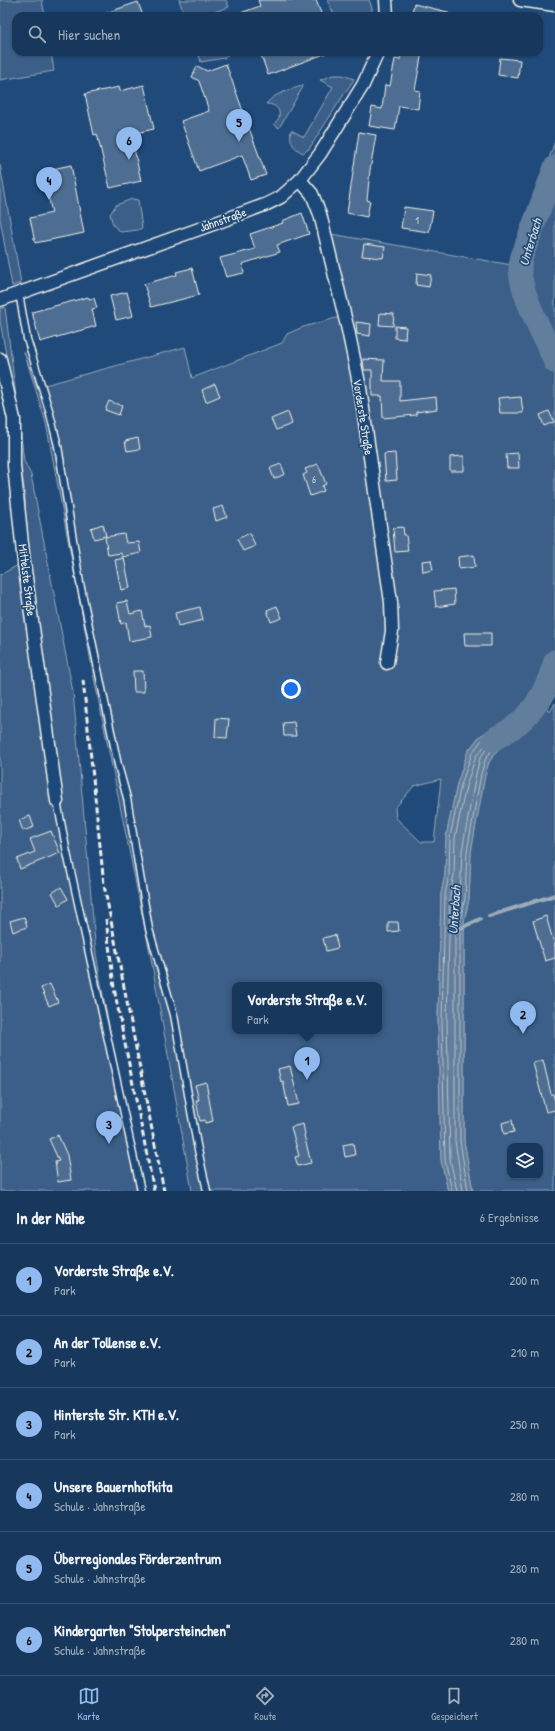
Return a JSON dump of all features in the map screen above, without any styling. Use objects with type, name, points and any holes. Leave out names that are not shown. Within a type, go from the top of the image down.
[{"type":"street","points":[[386,0],[387,12]]},
{"type":"street","points":[[520,0],[555,5]]},
{"type":"street","name":"Jahnstraße","points":[[0,300],[267,204],[285,193],[300,180],[320,154],[363,85],[376,56]]},
{"type":"street","name":"Vorderste Straße","points":[[300,180],[312,194],[320,214],[348,330],[360,388],[391,602],[392,631],[387,663]]},
{"type":"street","name":"Mittelste Straße","points":[[0,359],[14,419],[14,466],[24,563],[57,801]]},
{"type":"lane","points":[[19,293],[27,339],[49,410],[58,446],[80,583],[118,765],[127,798],[148,929],[174,1015],[207,1191]]},
{"type":"lane","points":[[57,801],[141,1191]]},
{"type":"shaded area","points":[[0,0],[42,0],[44,12],[12,12],[12,56],[52,56],[54,71],[0,80]]},
{"type":"shaded area","points":[[179,0],[226,0],[229,7],[214,12],[184,12]]},
{"type":"shaded area","points":[[327,0],[369,0],[372,8],[372,12],[333,12]]},
{"type":"shaded area","points":[[199,56],[226,56],[224,58],[201,62]]},
{"type":"shaded area","points":[[333,75],[342,75],[354,79],[309,149],[303,153],[292,144],[291,130],[304,137],[333,87],[320,80]]},
{"type":"shaded area","points":[[304,85],[279,128],[274,124],[279,118],[277,108],[266,104],[278,94]]},
{"type":"shaded area","points":[[555,141],[555,695],[547,710],[550,712],[555,703],[555,1191],[473,1191],[464,1141],[464,921],[469,899],[471,852],[484,776],[489,762],[495,753],[493,727],[479,737],[468,751],[457,784],[446,837],[445,875],[441,894],[438,1020],[441,1160],[448,1191],[192,1191],[150,953],[94,678],[46,423],[24,352],[47,413],[57,460],[77,583],[127,814],[120,765],[82,583],[62,447],[45,385],[185,347],[192,378],[282,343],[287,334],[303,327],[340,317],[331,234],[512,265]],"holes":[[[441,779],[434,842],[421,842],[396,818],[395,808],[414,786]]]},
{"type":"shaded area","points":[[0,165],[21,283],[12,286],[0,219]]},
{"type":"shaded area","points":[[132,199],[138,200],[142,228],[138,230],[121,232],[113,225],[110,214],[116,205]]},
{"type":"shaded area","points":[[5,307],[24,461],[31,475],[73,692],[96,953],[142,1191],[0,1191],[0,575],[20,564],[25,504],[20,457],[20,433],[0,321],[0,309]]},
{"type":"water","points":[[507,723],[519,723],[515,733],[495,753],[489,762],[485,776],[471,852],[469,899],[464,921],[464,1141],[473,1191],[448,1191],[441,1160],[438,1020],[441,894],[445,875],[446,837],[457,784],[468,751],[479,737],[493,727]]},
{"type":"building","points":[[258,0],[316,0],[320,12],[243,12],[260,6]]},
{"type":"building","points":[[138,2],[142,12],[109,12]]},
{"type":"building","points":[[414,4],[448,12],[412,12]]},
{"type":"building","points":[[261,56],[319,56],[268,75]]},
{"type":"building","points":[[400,56],[421,56],[415,90],[420,91],[418,109],[399,106],[395,130],[369,126],[372,107],[382,109],[385,85],[390,86],[395,59],[400,60]]},
{"type":"building","points":[[500,58],[520,60],[518,78],[498,75]]},
{"type":"building","points":[[226,64],[266,175],[251,180],[242,155],[199,171],[181,121],[209,111],[199,81],[192,77],[197,66],[207,71]]},
{"type":"building","points":[[144,85],[154,129],[131,134],[141,181],[110,188],[97,134],[94,135],[85,94],[119,87],[120,91]]},
{"type":"building","points":[[359,132],[376,135],[370,170],[367,200],[370,201],[367,217],[347,213]]},
{"type":"building","points":[[71,165],[84,233],[35,243],[30,218],[52,213],[43,171]]},
{"type":"building","points":[[404,207],[433,211],[429,232],[401,228]]},
{"type":"building","points":[[302,213],[309,234],[277,245],[280,252],[242,264],[244,273],[226,277],[220,258],[255,249],[250,234],[283,223],[282,221]]},
{"type":"building","points":[[364,244],[385,247],[383,258],[362,256]]},
{"type":"building","points":[[192,268],[199,295],[151,307],[144,284],[177,275],[176,272]]},
{"type":"building","points":[[417,273],[431,275],[429,287],[416,285]]},
{"type":"building","points":[[127,292],[133,316],[116,320],[110,296]]},
{"type":"building","points":[[88,297],[89,299],[94,298],[97,308],[92,309],[96,326],[40,342],[32,312]]},
{"type":"building","points":[[380,313],[394,314],[393,326],[379,325]]},
{"type":"building","points":[[356,322],[371,324],[370,336],[357,334]]},
{"type":"building","points":[[395,326],[406,327],[405,339],[395,338]]},
{"type":"building","points":[[363,359],[384,360],[383,381],[400,381],[400,401],[436,397],[437,409],[416,412],[416,415],[383,418],[382,396],[372,396],[372,370],[364,370]]},
{"type":"building","points":[[215,384],[220,396],[206,402],[202,390]]},
{"type":"building","points":[[521,397],[523,413],[500,413],[498,398]]},
{"type":"building","points":[[109,401],[122,406],[119,415],[105,410]]},
{"type":"building","points":[[549,411],[554,422],[544,426],[540,415]]},
{"type":"building","points":[[288,412],[292,424],[276,430],[271,419]]},
{"type":"building","points":[[138,438],[140,449],[127,451],[125,441]]},
{"type":"building","points":[[395,453],[397,480],[386,481],[384,454]]},
{"type":"building","points":[[518,453],[519,468],[507,468],[506,454]]},
{"type":"building","points":[[464,456],[464,471],[450,471],[450,457]]},
{"type":"building","points":[[281,464],[285,474],[274,479],[270,468]]},
{"type":"building","points":[[318,464],[326,484],[322,486],[324,491],[310,496],[303,475],[307,473],[305,469]]},
{"type":"building","points":[[223,506],[227,517],[216,521],[213,509]]},
{"type":"building","points":[[103,524],[106,536],[94,539],[91,528]]},
{"type":"building","points":[[403,527],[404,535],[406,535],[408,551],[395,552],[393,528]]},
{"type":"building","points":[[250,533],[255,546],[243,551],[237,539]]},
{"type":"building","points":[[124,534],[126,543],[139,542],[141,553],[122,557],[121,553],[108,555],[105,537]]},
{"type":"building","points":[[474,555],[475,567],[459,569],[458,557]]},
{"type":"building","points":[[124,558],[130,588],[121,590],[115,560]]},
{"type":"building","points":[[431,560],[433,570],[423,572],[422,561]]},
{"type":"building","points":[[454,589],[455,604],[436,607],[434,591]]},
{"type":"building","points":[[127,601],[130,614],[142,611],[145,626],[150,625],[152,637],[129,641],[126,622],[121,624],[117,603]]},
{"type":"building","points":[[277,606],[282,618],[271,622],[267,610]]},
{"type":"building","points":[[200,607],[203,620],[178,626],[175,613]]},
{"type":"building","points":[[464,633],[491,633],[491,646],[465,646]]},
{"type":"building","points":[[133,671],[143,671],[144,692],[134,692]]},
{"type":"building","points":[[216,718],[229,719],[227,738],[215,737]]},
{"type":"building","points":[[294,722],[296,736],[284,736],[283,723]]},
{"type":"building","points":[[30,816],[34,827],[23,831],[19,820]]},
{"type":"building","points":[[51,831],[60,853],[20,869],[17,859],[35,852],[30,839]]},
{"type":"building","points":[[61,887],[68,899],[59,905],[52,893]]},
{"type":"building","points":[[546,916],[555,947],[555,958],[545,961],[533,921]]},
{"type":"building","points":[[24,917],[27,927],[13,932],[10,921]]},
{"type":"building","points":[[388,922],[398,922],[399,931],[388,932]]},
{"type":"building","points":[[335,935],[338,948],[326,951],[323,938]]},
{"type":"building","points":[[50,984],[58,1002],[49,1006],[41,988]]},
{"type":"building","points":[[543,1060],[551,1094],[553,1094],[555,1102],[555,1110],[546,1112],[533,1063]]},
{"type":"building","points":[[290,1066],[299,1104],[288,1106],[283,1081],[281,1082],[278,1069]]},
{"type":"building","points":[[206,1082],[213,1121],[205,1123],[205,1120],[200,1121],[196,1100],[199,1100],[195,1085]]},
{"type":"building","points":[[512,1120],[514,1132],[504,1134],[502,1123]]},
{"type":"building","points":[[303,1124],[304,1135],[311,1163],[298,1166],[295,1157],[299,1156],[291,1127]]},
{"type":"building","points":[[58,1135],[67,1155],[71,1180],[58,1182],[55,1162],[59,1161],[49,1139]]},
{"type":"building","points":[[353,1143],[355,1155],[345,1157],[343,1145]]},
{"type":"waterway","name":"Unterbach","points":[[555,167],[522,256],[520,269],[521,279],[528,303],[555,362]]},
{"type":"waterway","name":"Unterbach","points":[[493,740],[516,726],[537,703],[546,686],[555,661]]},
{"type":"waterway","points":[[489,916],[555,895]]},
{"type":"waterway","points":[[459,929],[480,919]]},
{"type":"railway","points":[[83,680],[104,885],[164,1191]]},
{"type":"railway","points":[[106,919],[114,988],[154,1191]]},
{"type":"place","name":"Überregionales Förderzentrum","points":[[239,142]]},
{"type":"place","name":"Kindergarten \"Stolpersteinchen\"","points":[[129,160]]},
{"type":"place","name":"Unsere Bauernhofkita","points":[[49,200]]},
{"type":"place","name":"An der Tollense e.V.","points":[[523,1034]]},
{"type":"place","name":"Vorderste Straße e.V.","points":[[307,1080]]},
{"type":"place","name":"Hinterste Str. KTH e.V.","points":[[109,1144]]}]
